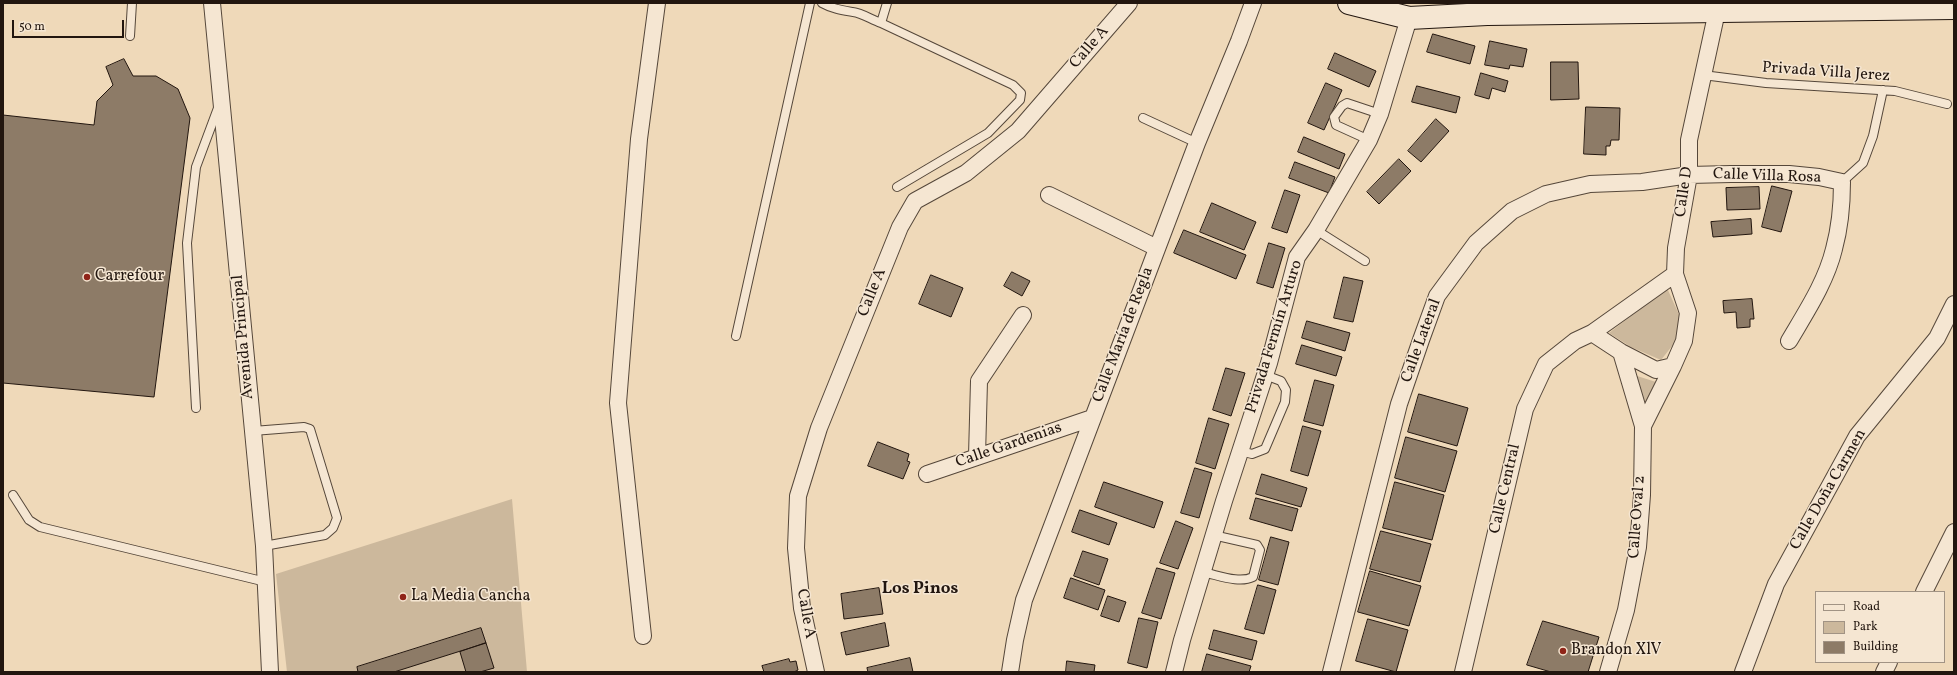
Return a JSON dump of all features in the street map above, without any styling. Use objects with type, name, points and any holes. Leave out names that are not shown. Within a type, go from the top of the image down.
[{"type":"main road","points":[[1349,3],[1409,18],[1487,14],[1954,8]]},
{"type":"street","name":"Avenida Principal","points":[[212,3],[264,546],[270,672]]},
{"type":"street","points":[[643,636],[618,403],[639,139],[658,3]]},
{"type":"street","name":"Calle A","points":[[816,672],[802,608],[796,548],[798,496],[819,428],[900,227],[915,201],[966,173],[1018,131],[1129,3]]},
{"type":"street","name":"Calle María de Regla","points":[[1010,672],[1024,600],[1197,143],[1239,41],[1252,3]]},
{"type":"street","name":"Calle D","points":[[1675,274],[1676,248],[1689,175],[1690,140],[1717,12]]},
{"type":"street","name":"Privada Fermín Arturo","points":[[1174,672],[1213,535],[1265,375],[1297,257],[1316,230],[1369,140],[1380,114],[1409,18]]},
{"type":"street","name":"Calle Villa Rosa","points":[[1689,175],[1789,174],[1820,177],[1842,182],[1842,208],[1834,250],[1814,299],[1789,341]]},
{"type":"street","name":"Calle Lateral","points":[[1330,672],[1399,404],[1437,296],[1476,243],[1512,211],[1546,194],[1590,184],[1642,182],[1689,175]]},
{"type":"street","points":[[1049,195],[1157,248]]},
{"type":"street","points":[[1673,366],[1656,370],[1621,352],[1592,333],[1675,274]]},
{"type":"street","name":"Calle Oval 2","points":[[1608,672],[1626,610],[1638,547],[1642,495],[1643,426],[1684,341],[1688,313],[1675,274]]},
{"type":"street","name":"Calle Doña Carmen","points":[[1743,672],[1776,584],[1857,436],[1937,338],[1954,304]]},
{"type":"street","points":[[977,456],[980,381],[1023,315]]},
{"type":"street","name":"Calle Central","points":[[1463,672],[1525,410],[1546,364],[1574,341],[1592,333]]},
{"type":"street","points":[[1621,352],[1643,426]]},
{"type":"street","name":"Calle Gardenias","points":[[928,474],[977,456],[1092,418]]},
{"type":"street","points":[[1924,591],[1954,532]]},
{"type":"street","points":[[1884,672],[1888,663]]},
{"type":"lane","points":[[130,36],[132,3]]},
{"type":"lane","points":[[736,336],[810,3]]},
{"type":"lane","points":[[822,3],[830,8],[845,12],[854,12],[881,23],[1013,85],[1020,93],[1020,100],[988,133],[897,187]]},
{"type":"lane","points":[[881,23],[887,3]]},
{"type":"lane","name":"Privada Villa Jerez","points":[[1703,75],[1766,83],[1883,90],[1947,104]]},
{"type":"lane","points":[[1842,182],[1863,163],[1873,136],[1883,90]]},
{"type":"lane","points":[[196,408],[187,243],[196,167],[222,98]]},
{"type":"lane","points":[[1369,140],[1336,125],[1334,117],[1347,102],[1380,114]]},
{"type":"lane","points":[[1143,118],[1197,143]]},
{"type":"lane","points":[[1316,230],[1366,261]]},
{"type":"lane","points":[[1240,451],[1252,454],[1265,448],[1285,402],[1286,390],[1281,381],[1265,375]]},
{"type":"lane","points":[[253,431],[304,427],[310,429],[337,518],[334,528],[325,535],[264,546]]},
{"type":"lane","points":[[13,495],[29,520],[40,527],[266,582]]},
{"type":"lane","points":[[1202,572],[1235,579],[1248,579],[1254,577],[1260,550],[1257,545],[1213,535]]},
{"type":"green space","points":[[1667,288],[1681,319],[1676,341],[1661,360],[1631,347],[1609,333]]},
{"type":"green space","points":[[1634,375],[1656,382],[1643,416]]},
{"type":"green space","name":"La Media Cancha","points":[[512,499],[527,672],[287,672],[276,574]]},
{"type":"building","points":[[1433,34],[1475,46],[1470,64],[1427,52]]},
{"type":"building","points":[[1490,41],[1527,49],[1523,67],[1510,65],[1509,69],[1485,65]]},
{"type":"building","points":[[1335,53],[1376,71],[1369,87],[1328,69]]},
{"type":"building","name":"Carrefour","points":[[124,59],[133,76],[156,76],[178,89],[190,118],[154,397],[3,383],[3,115],[94,125],[97,101],[113,85],[106,67]]},
{"type":"building","points":[[1551,62],[1578,62],[1579,99],[1551,100]]},
{"type":"building","points":[[1481,73],[1508,81],[1505,92],[1492,88],[1489,99],[1475,95]]},
{"type":"building","points":[[1326,83],[1342,90],[1324,130],[1308,123]]},
{"type":"building","points":[[1417,86],[1460,97],[1456,113],[1412,102]]},
{"type":"building","points":[[1586,107],[1620,108],[1619,140],[1611,140],[1610,146],[1606,146],[1606,155],[1584,154]]},
{"type":"building","points":[[1436,119],[1449,131],[1421,162],[1408,151]]},
{"type":"building","points":[[1304,137],[1345,154],[1339,169],[1298,152]]},
{"type":"building","points":[[1399,159],[1411,171],[1379,204],[1367,192]]},
{"type":"building","points":[[1295,162],[1335,177],[1329,193],[1289,178]]},
{"type":"building","points":[[1772,186],[1792,191],[1781,232],[1762,227]]},
{"type":"building","points":[[1759,187],[1760,209],[1727,210],[1726,188]]},
{"type":"building","points":[[1285,190],[1300,195],[1287,233],[1272,228]]},
{"type":"building","points":[[1212,203],[1256,222],[1244,250],[1200,232]]},
{"type":"building","points":[[1751,219],[1752,234],[1713,237],[1711,222]]},
{"type":"building","points":[[1184,230],[1246,255],[1236,279],[1174,253]]},
{"type":"building","points":[[1269,243],[1285,248],[1273,288],[1257,283]]},
{"type":"building","points":[[1012,272],[1030,281],[1022,296],[1004,286]]},
{"type":"building","points":[[931,275],[963,288],[951,317],[919,304]]},
{"type":"building","points":[[1344,277],[1363,281],[1353,322],[1334,318]]},
{"type":"building","points":[[1752,299],[1754,319],[1750,319],[1750,327],[1737,328],[1736,312],[1724,313],[1723,301]]},
{"type":"building","points":[[1307,321],[1350,333],[1345,351],[1302,338]]},
{"type":"building","points":[[1302,345],[1342,357],[1336,376],[1296,364]]},
{"type":"building","points":[[1226,368],[1245,373],[1231,416],[1213,410]]},
{"type":"building","points":[[1315,380],[1334,385],[1323,426],[1304,421]]},
{"type":"building","points":[[1419,394],[1468,408],[1457,446],[1408,432]]},
{"type":"building","points":[[1209,418],[1229,424],[1215,469],[1196,463]]},
{"type":"building","points":[[1303,426],[1321,431],[1308,476],[1291,471]]},
{"type":"building","points":[[1406,437],[1457,451],[1445,492],[1395,478]]},
{"type":"building","points":[[878,442],[909,454],[907,461],[910,462],[903,479],[868,466]]},
{"type":"building","points":[[1195,468],[1212,473],[1199,518],[1181,513]]},
{"type":"building","points":[[1262,474],[1307,488],[1301,507],[1256,494]]},
{"type":"building","points":[[1104,482],[1163,502],[1154,528],[1095,507]]},
{"type":"building","points":[[1395,482],[1444,495],[1432,540],[1383,528]]},
{"type":"building","points":[[1256,498],[1298,509],[1292,531],[1250,519]]},
{"type":"building","points":[[1080,510],[1117,523],[1109,545],[1072,532]]},
{"type":"building","points":[[1176,521],[1193,528],[1178,569],[1160,563]]},
{"type":"building","points":[[1381,531],[1431,544],[1420,582],[1370,569]]},
{"type":"building","points":[[1271,537],[1289,542],[1278,585],[1259,580]]},
{"type":"building","points":[[1083,551],[1108,559],[1099,585],[1074,576]]},
{"type":"building","points":[[1157,568],[1175,573],[1161,619],[1142,613]]},
{"type":"building","points":[[1370,571],[1421,586],[1409,626],[1358,612]]},
{"type":"building","points":[[1071,578],[1105,590],[1098,610],[1064,598]]},
{"type":"building","points":[[1258,585],[1276,590],[1264,634],[1245,629]]},
{"type":"building","points":[[879,588],[883,614],[844,619],[841,594]]},
{"type":"building","points":[[1108,596],[1126,602],[1119,622],[1101,616]]},
{"type":"building","points":[[1139,618],[1158,622],[1147,668],[1128,663]]},
{"type":"building","points":[[1368,619],[1408,630],[1396,672],[1356,661]]},
{"type":"building","name":"Brandon XlV","points":[[1543,621],[1599,637],[1588,672],[1551,672],[1527,665]]},
{"type":"building","points":[[885,623],[889,646],[846,655],[841,633]]},
{"type":"building","points":[[481,628],[486,643],[394,672],[358,672],[357,667]]},
{"type":"building","points":[[1214,630],[1257,641],[1252,660],[1209,649]]},
{"type":"building","points":[[486,643],[494,668],[480,672],[466,672],[460,652]]},
{"type":"building","points":[[1207,654],[1251,666],[1249,672],[1202,672]]},
{"type":"building","points":[[910,658],[913,672],[868,672],[867,668]]},
{"type":"building","points":[[789,659],[790,662],[796,661],[798,670],[794,672],[764,672],[762,666]]},
{"type":"building","points":[[1067,661],[1095,665],[1094,672],[1066,672]]},
{"type":"place","name":"Carrefour","points":[[87,277]]},
{"type":"place","name":"La Media Cancha","points":[[403,597]]},
{"type":"place","name":"Brandon XlV","points":[[1563,651]]},
{"type":"district","name":"Los Pinos","points":[[920,590]]}]
